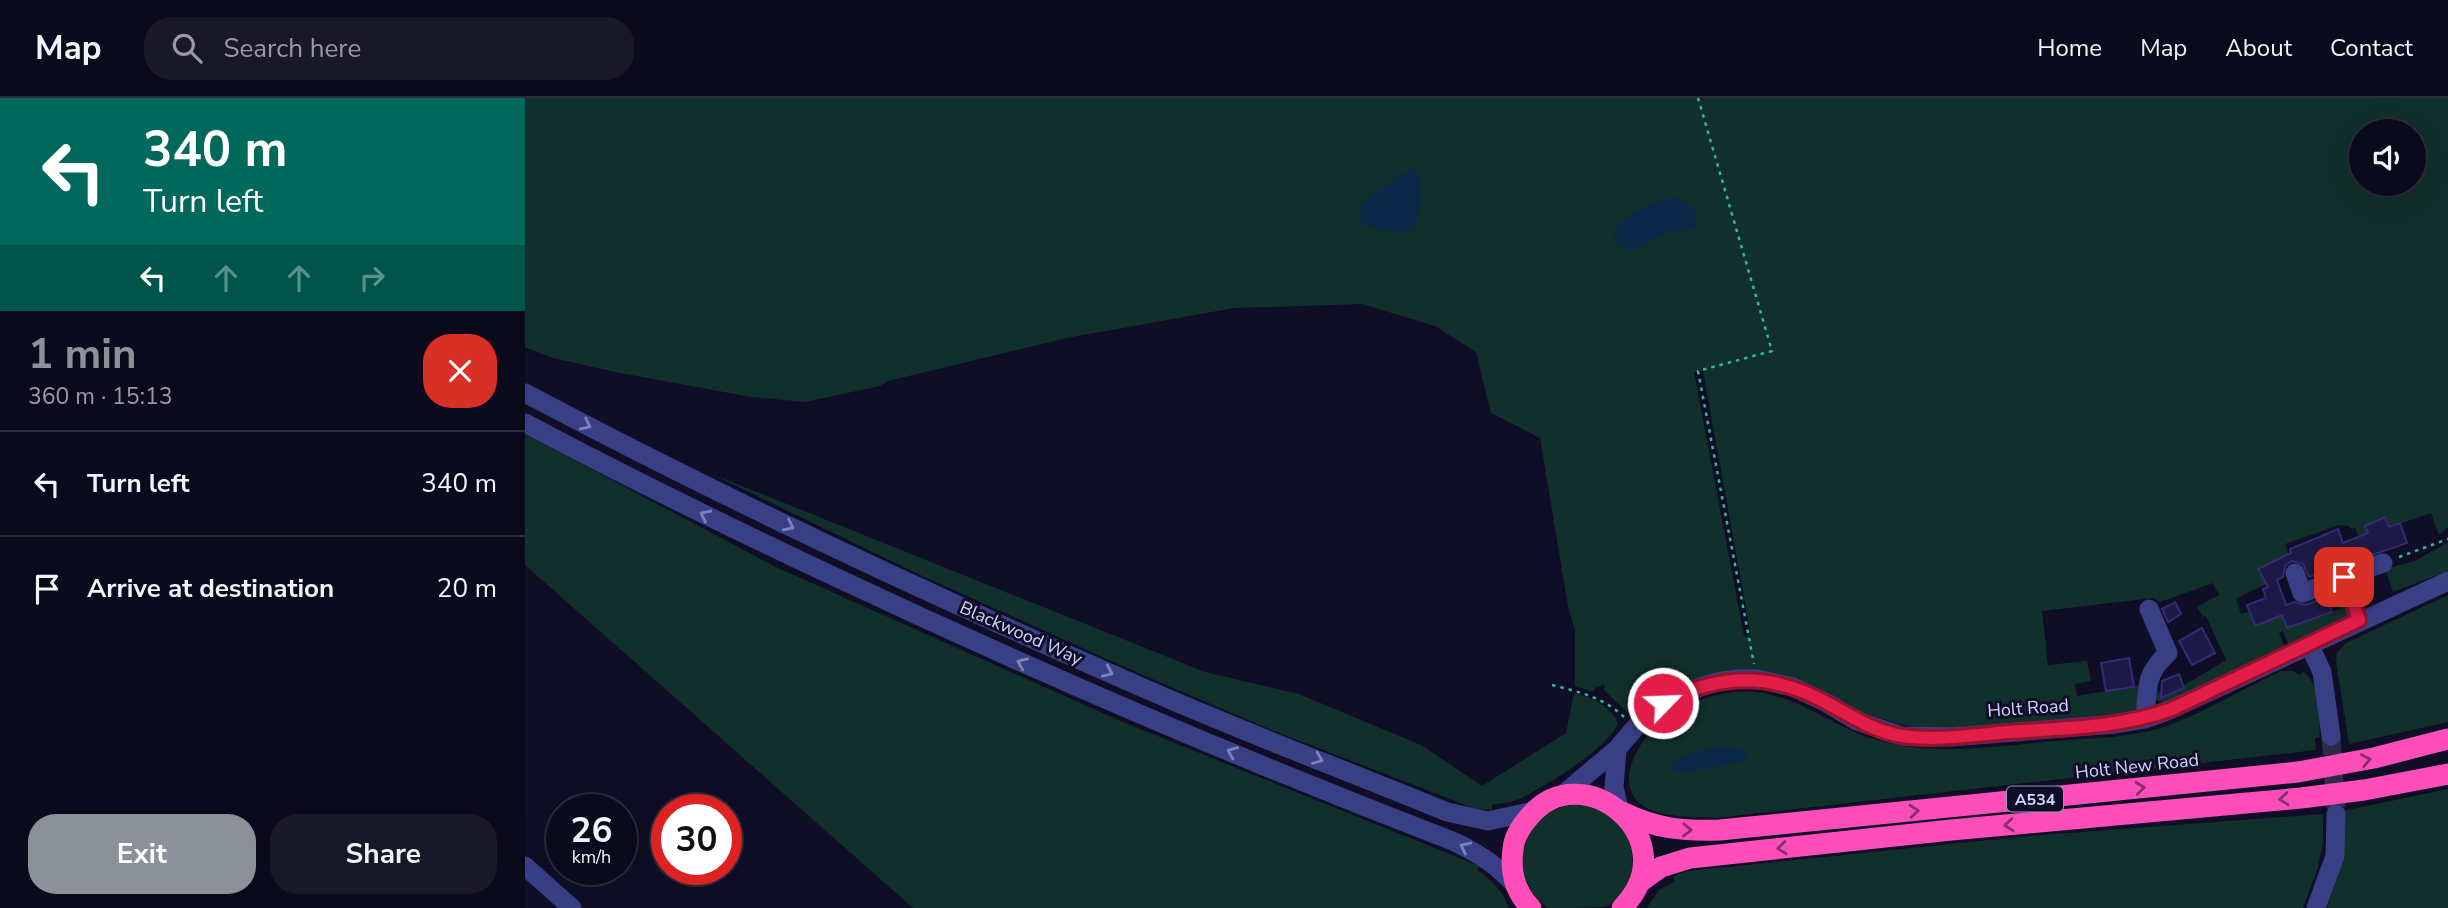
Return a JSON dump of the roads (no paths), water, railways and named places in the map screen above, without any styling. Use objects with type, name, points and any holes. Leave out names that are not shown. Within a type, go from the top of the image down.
[{"type":"highway","name":"Holt New Road","points":[[1560,797],[1597,797],[1652,826],[1685,831],[1720,830],[2298,772],[2374,758],[2448,739]]},
{"type":"highway","name":"A534","points":[[1631,899],[1664,866],[1690,858],[1951,830],[2301,798],[2364,790],[2448,774]]},
{"type":"highway","points":[[1523,900],[1512,873],[1513,844],[1521,827],[1534,811],[1546,802],[1560,797]]},
{"type":"highway","points":[[1621,811],[1634,827],[1641,844],[1643,863],[1631,899]]},
{"type":"street","name":"Blackwood Way","points":[[525,393],[734,499],[907,582],[1162,696],[1447,812],[1488,821],[1534,811]]},
{"type":"street","name":"Blackwood Way","points":[[525,423],[709,517],[961,636],[1119,706],[1455,842],[1490,861],[1504,873],[1523,900]]},
{"type":"street","points":[[2295,573],[2302,593],[2383,563]]},
{"type":"street","points":[[2344,577],[2359,620]]},
{"type":"street","name":"Holt Road","points":[[1560,797],[1617,748],[1634,726],[1663,703],[1682,693],[1716,682],[1757,680],[1793,687],[1857,721],[1902,736],[1951,737],[2115,724],[2145,719],[2172,709],[2448,580]]},
{"type":"street","points":[[2145,719],[2148,681],[2154,666],[2168,653],[2149,609]]},
{"type":"street","points":[[2309,644],[2322,672],[2331,736]]},
{"type":"street","points":[[1617,748],[1614,787],[1621,811]]},
{"type":"street","points":[[2316,908],[2335,856],[2336,814]]},
{"type":"street","points":[[525,866],[572,908]]},
{"type":"water","points":[[1414,168],[1420,182],[1421,198],[1419,215],[1413,229],[1400,234],[1363,226],[1359,218],[1362,205]]},
{"type":"water","points":[[1676,197],[1694,208],[1695,227],[1666,233],[1632,251],[1618,243],[1614,235],[1617,226],[1626,218],[1653,204]]},
{"type":"water","points":[[1713,747],[1736,748],[1747,752],[1746,761],[1687,772],[1669,768],[1685,755]]},
{"type":"tunnel","points":[[2331,736],[2336,808]]}]
